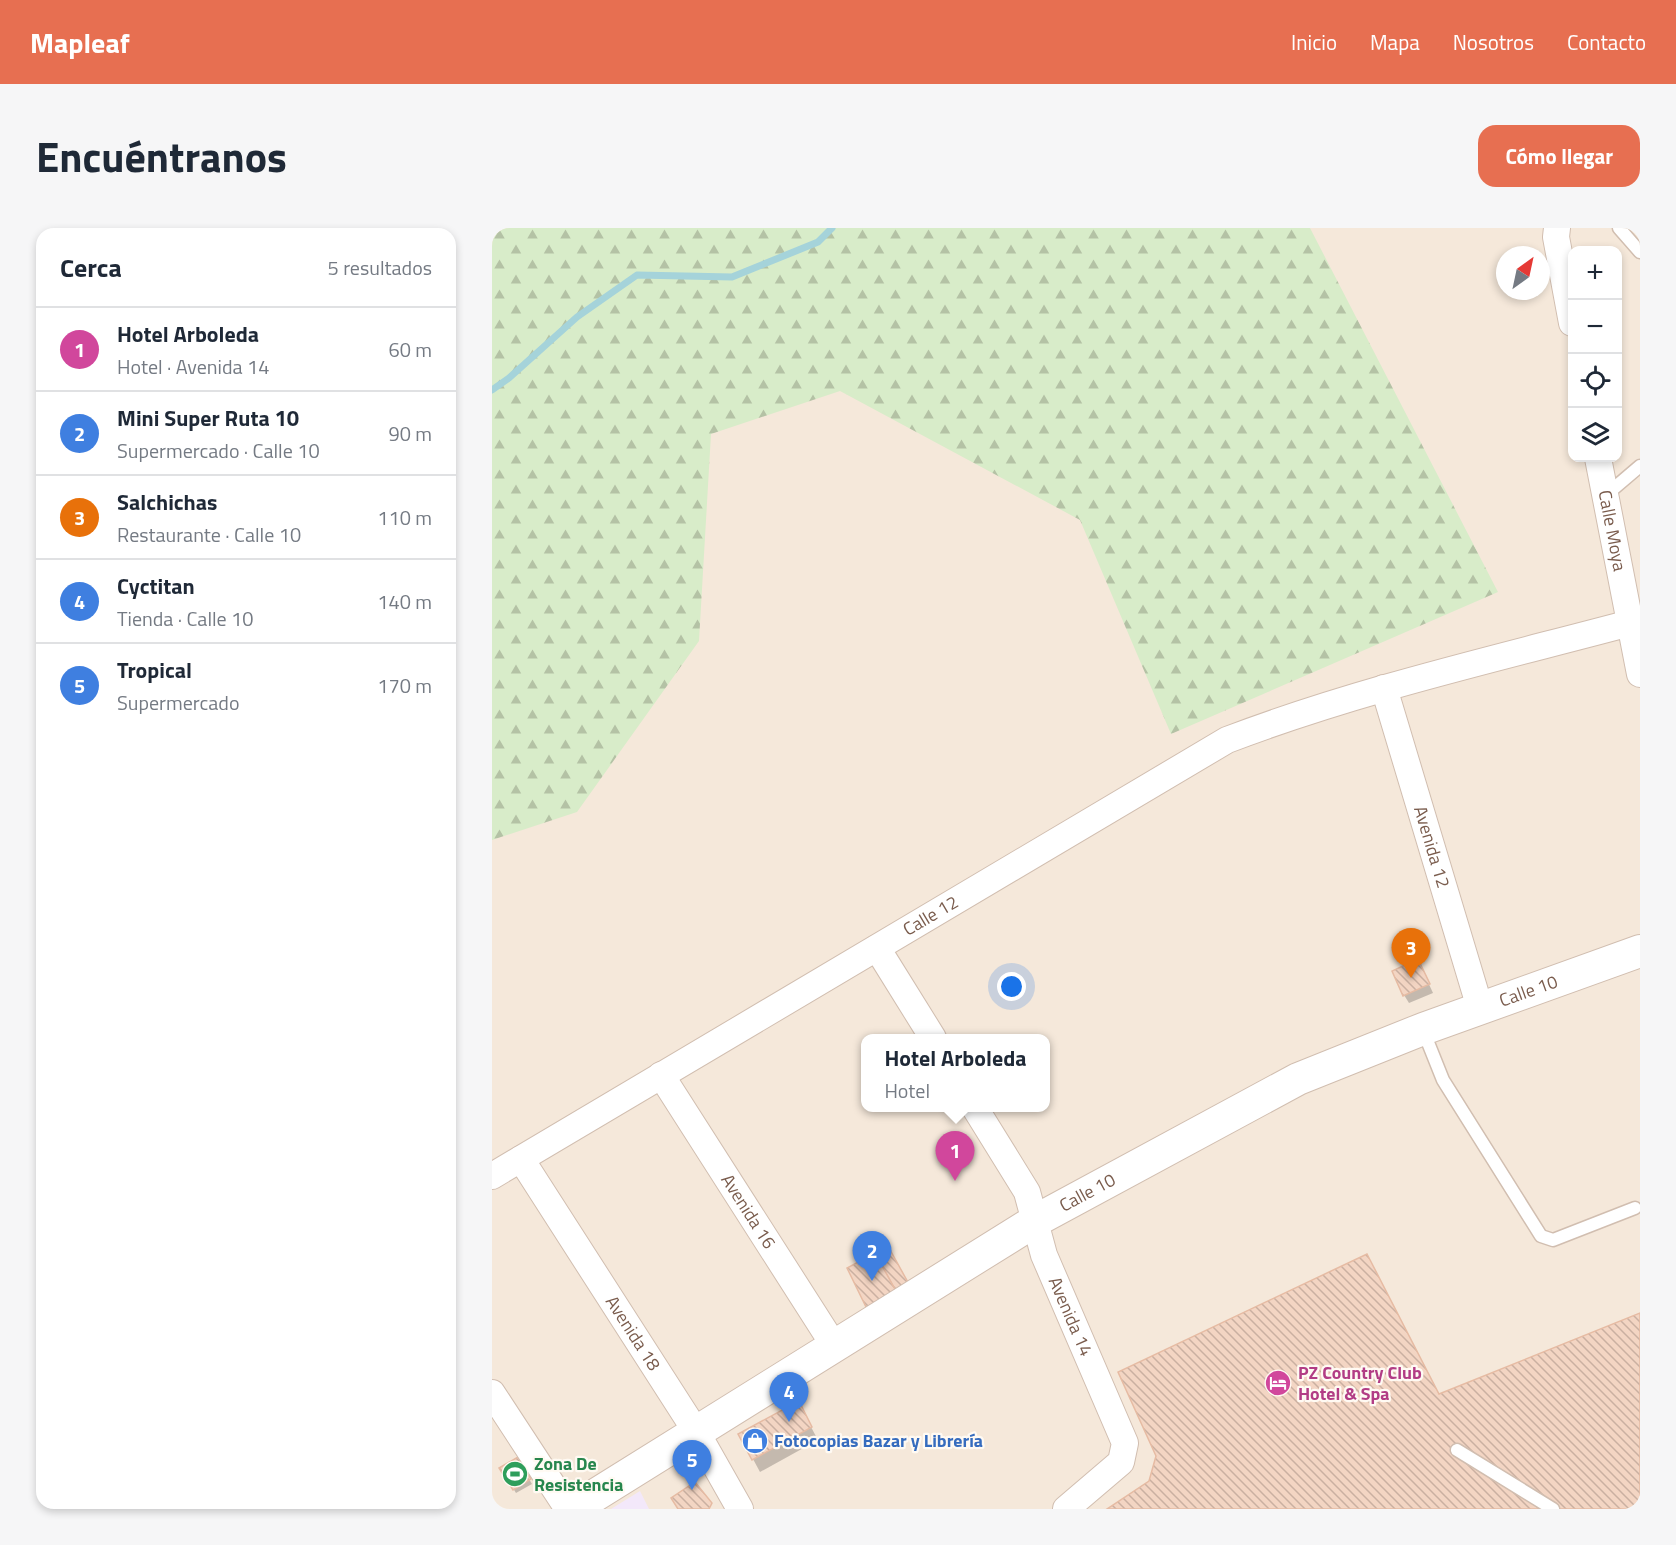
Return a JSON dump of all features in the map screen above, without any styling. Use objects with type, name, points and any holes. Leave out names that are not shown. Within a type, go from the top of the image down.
[{"type":"street","points":[[1557,228],[1556,237],[1568,302]]},
{"type":"street","name":"Calle Moya","points":[[1599,462],[1640,674]]},
{"type":"street","name":"Calle 12","points":[[492,1176],[1227,740],[1277,721],[1384,688],[1630,623]]},
{"type":"street","name":"Avenida 12","points":[[1384,688],[1480,1008]]},
{"type":"street","points":[[877,948],[931,1034]]},
{"type":"street","name":"Calle 10","points":[[573,1509],[1035,1221],[1298,1078],[1423,1029],[1640,951]]},
{"type":"street","name":"Avenida 16","points":[[661,1075],[835,1347]]},
{"type":"street","name":"Avenida 14","points":[[978,1112],[1027,1192],[1044,1255],[1125,1443],[1121,1462],[1066,1509]]},
{"type":"street","name":"Avenida 18","points":[[521,1159],[697,1433],[741,1509]]},
{"type":"street","points":[[492,1394],[568,1509]]},
{"type":"lane","points":[[1619,228],[1640,252]]},
{"type":"lane","points":[[1606,495],[1640,466]]},
{"type":"lane","points":[[1423,1029],[1443,1080],[1541,1236],[1553,1240],[1635,1208]]},
{"type":"lane","points":[[1457,1450],[1553,1509]]},
{"type":"shaded area","points":[[492,228],[1640,228],[1640,1509],[492,1509]]},
{"type":"shaded area","points":[[640,1491],[649,1509],[611,1509]]},
{"type":"green space","points":[[492,228],[1310,228],[1498,592],[1171,734],[1080,520],[840,391],[711,434],[699,641],[577,812],[492,840]]},
{"type":"building","points":[[1418,959],[1430,984],[1403,996],[1392,971]]},
{"type":"building","points":[[888,1246],[910,1286],[897,1293],[875,1253]]},
{"type":"building","points":[[875,1253],[897,1293],[867,1309],[847,1268]]},
{"type":"building","name":"PZ Country Club Hotel & Spa","points":[[1367,1254],[1439,1394],[1640,1313],[1640,1509],[1107,1509],[1149,1481],[1156,1456],[1118,1372]]},
{"type":"building","points":[[799,1401],[812,1427],[752,1460],[738,1434]]},
{"type":"building","name":"Zona De Resistencia","points":[[518,1457],[531,1479],[513,1490],[499,1468]]},
{"type":"building","points":[[695,1482],[712,1503],[709,1509],[678,1509],[671,1498]]},
{"type":"waterway","points":[[492,390],[509,378],[577,317],[637,275],[732,277],[818,242],[832,228]]},
{"type":"place","name":"Salchichas","points":[[1411,978]]},
{"type":"place","name":"Hotel Arboleda","points":[[955,1181]]},
{"type":"place","name":"Mini Super Ruta 10","points":[[872,1281]]},
{"type":"place","name":"PZ Country Club Hotel & Spa","points":[[1278,1383]]},
{"type":"place","name":"Cyctitan","points":[[789,1422]]},
{"type":"place","name":"Fotocopias Bazar y Librería","points":[[755,1441]]},
{"type":"place","name":"Zona De Resistencia","points":[[515,1474]]},
{"type":"place","name":"Tropical","points":[[692,1490]]}]
